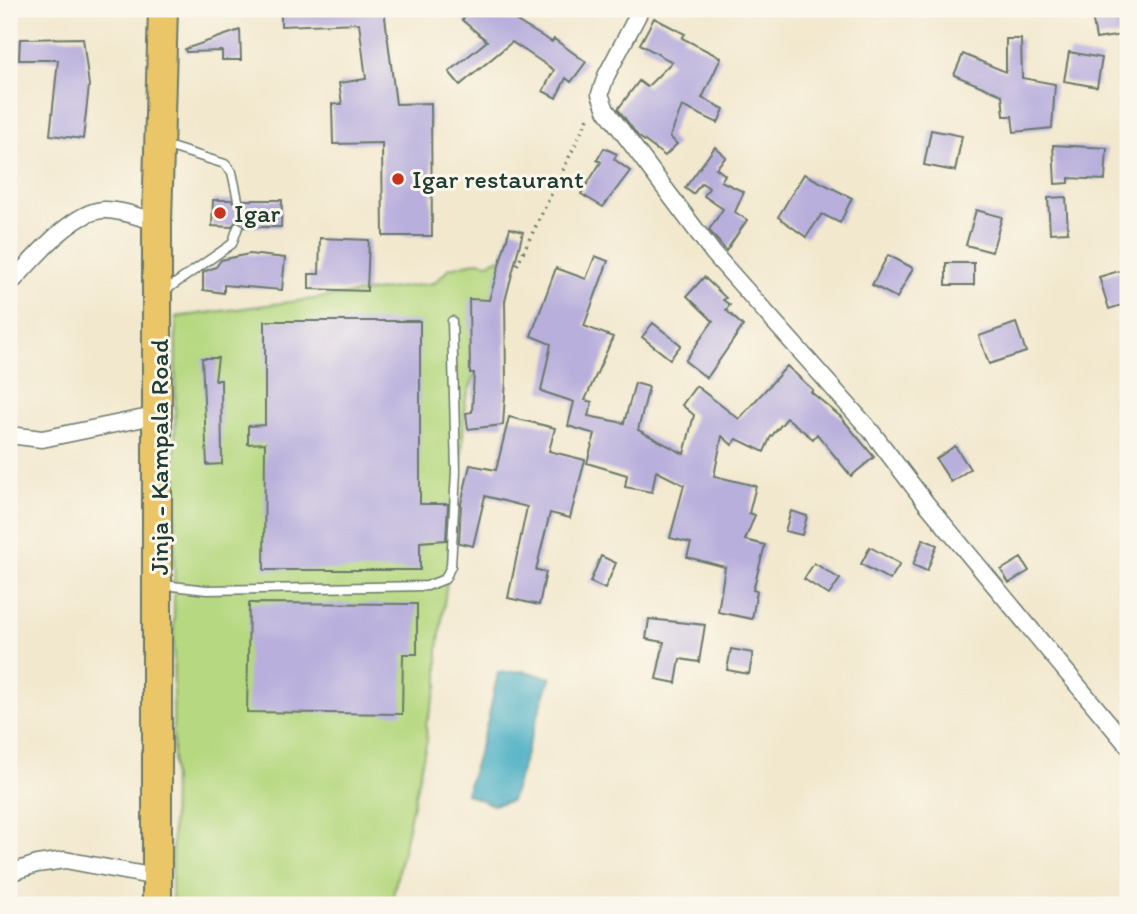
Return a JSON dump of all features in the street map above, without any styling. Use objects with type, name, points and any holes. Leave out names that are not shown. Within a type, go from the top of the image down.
[{"type":"highway","name":"Jinja - Kampala Road","points":[[156,905],[159,585],[157,222],[163,9]]},
{"type":"street","points":[[641,9],[600,94],[606,110],[714,254],[871,431],[926,503],[1128,746]]},
{"type":"street","points":[[9,285],[46,247],[83,215],[104,209],[157,222]]},
{"type":"street","points":[[9,435],[42,439],[159,415]]},
{"type":"street","points":[[9,873],[37,864],[65,860],[156,877]]},
{"type":"lane","points":[[161,144],[225,164],[232,172],[238,200]]},
{"type":"lane","points":[[158,295],[232,244],[238,227]]},
{"type":"lane","points":[[159,585],[207,590],[427,586],[444,579],[452,566],[456,471],[452,321]]},
{"type":"path","points":[[517,265],[600,94]]},
{"type":"green space","points":[[517,251],[465,402],[460,483],[438,649],[438,685],[426,725],[427,740],[391,905],[172,905],[176,317],[434,283],[450,268],[478,261],[488,263]]},
{"type":"water","points":[[523,671],[551,678],[511,801],[493,805],[466,794],[488,720],[498,673]]},
{"type":"building","points":[[281,9],[384,9],[396,104],[431,103],[432,236],[383,236],[382,143],[333,144],[332,104],[342,104],[339,83],[366,79],[359,23],[281,26]]},
{"type":"building","points":[[471,9],[514,9],[508,16],[552,42],[554,39],[586,62],[571,82],[566,78],[556,98],[543,91],[554,70],[512,42],[460,85],[449,72],[487,41],[462,20]]},
{"type":"building","points":[[1091,9],[1125,9],[1128,34],[1096,39]]},
{"type":"building","points":[[654,18],[685,34],[682,38],[721,58],[702,98],[724,109],[718,123],[682,106],[670,137],[677,144],[665,156],[638,136],[618,109],[639,81],[647,87],[672,62],[640,44]]},
{"type":"building","points":[[240,30],[241,60],[222,60],[222,51],[186,52],[185,49]]},
{"type":"building","points":[[83,38],[89,86],[83,139],[50,135],[58,60],[19,60],[20,39]]},
{"type":"building","points":[[1006,39],[1021,39],[1022,78],[1055,84],[1052,128],[1014,132],[1012,116],[1004,116],[1002,95],[954,75],[963,54],[1006,72]]},
{"type":"building","points":[[1069,52],[1102,58],[1097,87],[1064,81]]},
{"type":"building","points":[[931,130],[962,136],[955,171],[924,165]]},
{"type":"building","points":[[1053,145],[1107,148],[1105,180],[1069,178],[1069,183],[1055,184]]},
{"type":"building","points":[[715,147],[726,157],[716,168],[725,175],[721,181],[744,192],[735,212],[747,220],[726,251],[709,230],[723,209],[704,196],[709,188],[702,183],[693,194],[685,188]]},
{"type":"building","points":[[604,148],[617,154],[614,159],[630,171],[603,207],[581,194],[601,162],[597,160]]},
{"type":"building","points":[[804,174],[852,198],[840,223],[822,214],[806,237],[778,217]]},
{"type":"building","points":[[1066,197],[1068,232],[1050,233],[1048,198]]},
{"type":"building","points":[[213,200],[231,200],[239,206],[244,200],[282,200],[281,227],[244,227],[237,221],[231,227],[212,226]]},
{"type":"building","points":[[976,210],[1002,217],[992,252],[966,245]]},
{"type":"building","points":[[510,228],[523,232],[505,301],[506,380],[503,425],[468,429],[466,413],[472,412],[474,373],[470,373],[469,299],[489,300]]},
{"type":"building","points":[[320,238],[369,240],[367,291],[309,289],[309,274],[319,274]]},
{"type":"building","points":[[249,254],[285,258],[282,290],[224,285],[224,293],[203,290],[203,272],[216,267],[221,260]]},
{"type":"building","points":[[888,255],[913,268],[897,298],[872,285]]},
{"type":"building","points":[[595,256],[608,261],[584,326],[613,337],[585,400],[592,402],[588,416],[624,423],[635,383],[649,387],[638,430],[684,454],[694,415],[682,405],[696,386],[739,419],[787,366],[813,390],[811,392],[841,417],[874,457],[851,476],[817,434],[813,439],[787,418],[770,438],[764,452],[737,439],[732,445],[722,436],[714,476],[756,486],[749,513],[755,515],[745,540],[765,545],[753,590],[757,591],[752,619],[718,612],[725,567],[687,557],[691,543],[670,538],[684,485],[656,471],[652,492],[625,487],[627,475],[587,463],[595,434],[568,426],[574,402],[541,391],[551,344],[531,336],[556,268],[586,279]]},
{"type":"building","points":[[946,263],[974,263],[974,285],[946,285]]},
{"type":"building","points":[[1122,270],[1128,303],[1109,309],[1099,277]]},
{"type":"building","points":[[704,277],[726,298],[723,300],[730,305],[726,310],[743,326],[707,378],[685,361],[713,321],[687,296]]},
{"type":"building","points":[[265,321],[420,321],[420,504],[448,504],[446,540],[420,542],[420,570],[264,570],[265,443],[248,444],[248,426],[265,425]]},
{"type":"building","points":[[653,323],[681,345],[670,359],[642,337]]},
{"type":"building","points":[[1016,323],[1026,352],[989,364],[979,336]]},
{"type":"building","points":[[202,358],[218,358],[215,380],[221,380],[222,464],[207,465]]},
{"type":"building","points":[[509,417],[555,428],[549,451],[585,460],[570,518],[550,513],[536,570],[546,572],[539,605],[508,598],[527,507],[485,496],[473,546],[459,543],[461,504],[470,465],[496,470]]},
{"type":"building","points":[[955,446],[970,469],[951,482],[936,459]]},
{"type":"building","points":[[791,511],[807,516],[802,535],[785,531]]},
{"type":"building","points":[[923,539],[937,545],[927,571],[913,565]]},
{"type":"building","points":[[870,547],[900,564],[890,580],[861,564]]},
{"type":"building","points":[[601,556],[616,563],[605,589],[590,582]]},
{"type":"building","points":[[1021,558],[1029,571],[1009,583],[1001,570]]},
{"type":"building","points":[[814,563],[840,579],[829,595],[804,579]]},
{"type":"building","points":[[249,603],[417,604],[417,654],[403,654],[402,714],[247,712]]},
{"type":"building","points":[[649,619],[705,625],[699,662],[680,659],[676,683],[656,679],[664,642],[646,639]]},
{"type":"building","points":[[731,649],[753,653],[749,674],[727,670]]},
{"type":"place","name":"Igar restaurant","points":[[398,179]]},
{"type":"place","name":"Igar","points":[[220,213]]}]
